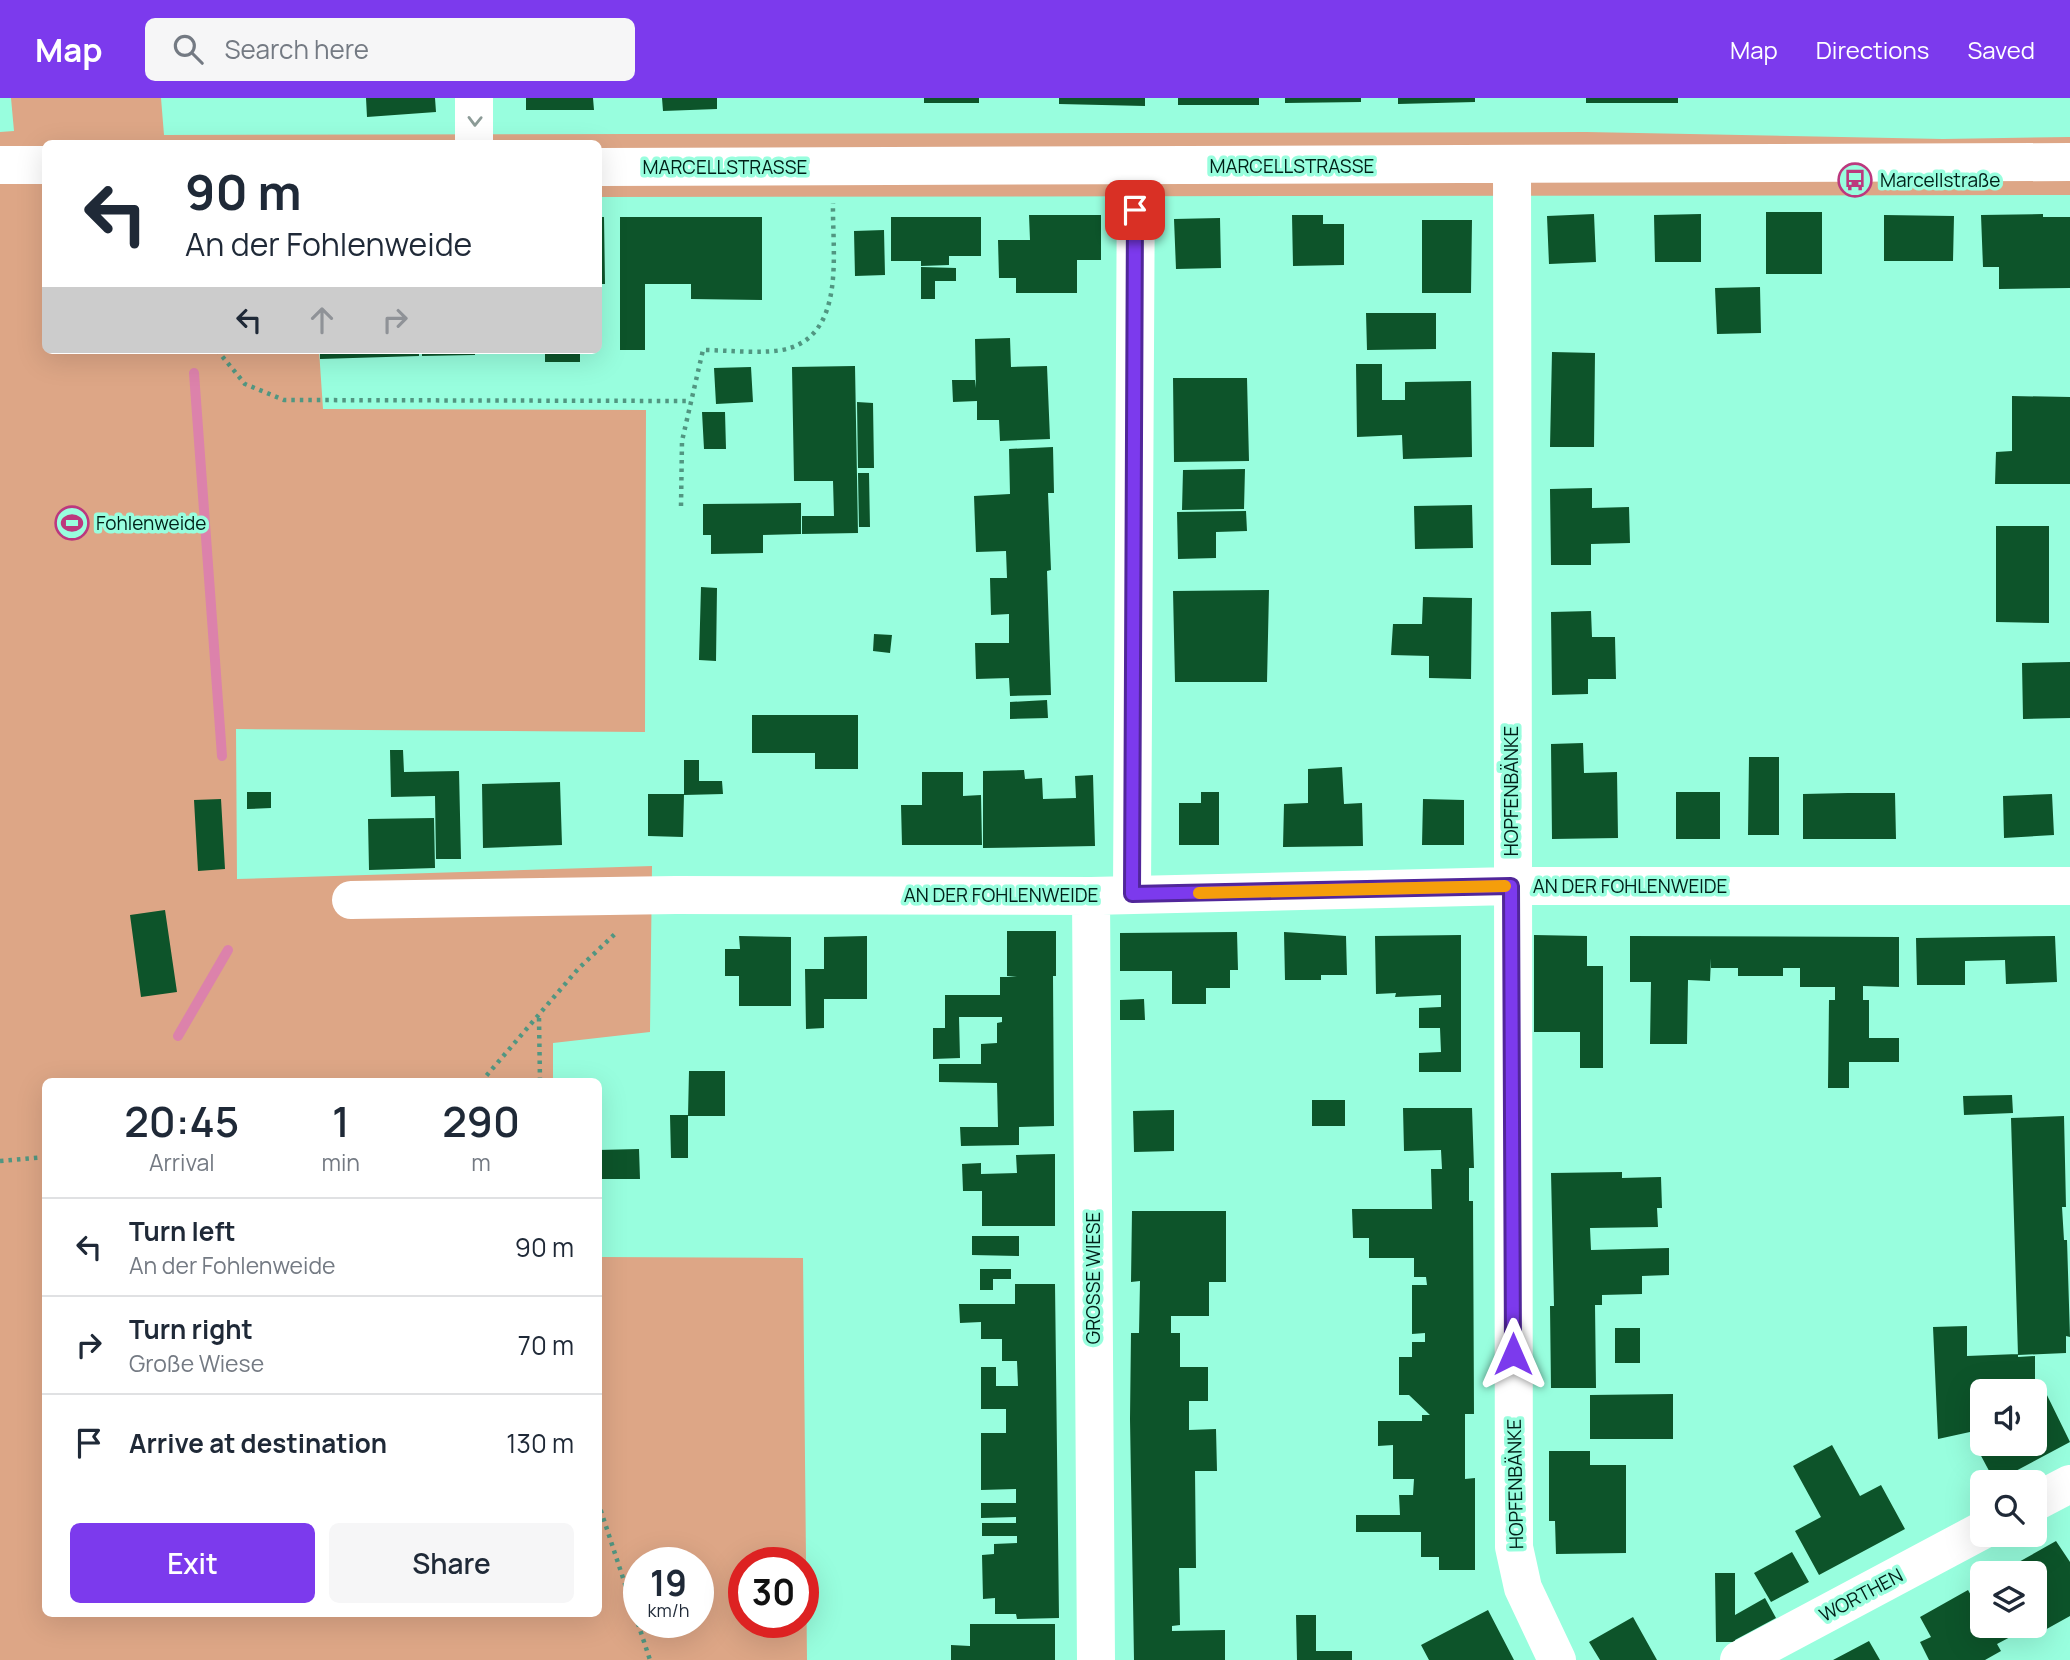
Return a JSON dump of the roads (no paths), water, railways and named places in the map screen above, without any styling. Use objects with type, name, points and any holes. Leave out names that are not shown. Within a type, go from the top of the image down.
[{"type":"street","points":[[474,98],[474,140]]},
{"type":"street","name":"MARCELLSTRASSE","points":[[602,167],[2070,163]]},
{"type":"street","points":[[0,165],[42,165]]},
{"type":"street","name":"HOPFENBÄNKE","points":[[1512,165],[1514,1547],[1523,1588],[1557,1660]]},
{"type":"street","points":[[1132,894],[1136,166]]},
{"type":"street","name":"AN DER FOHLENWEIDE","points":[[351,900],[636,896],[1091,896],[1511,886],[2070,886]]},
{"type":"street","name":"GROSSE WIESE","points":[[1091,896],[1096,1660]]},
{"type":"street","points":[[2047,1496],[2070,1484]]},
{"type":"street","name":"WORTHEN","points":[[1739,1660],[1970,1537]]},
{"type":"waterway","points":[[194,373],[222,756]]},
{"type":"waterway","points":[[178,1036],[228,950]]},
{"type":"place","name":"Marcellstraße","points":[[1855,180]]},
{"type":"place","name":"Fohlenweide","points":[[72,523]]}]
